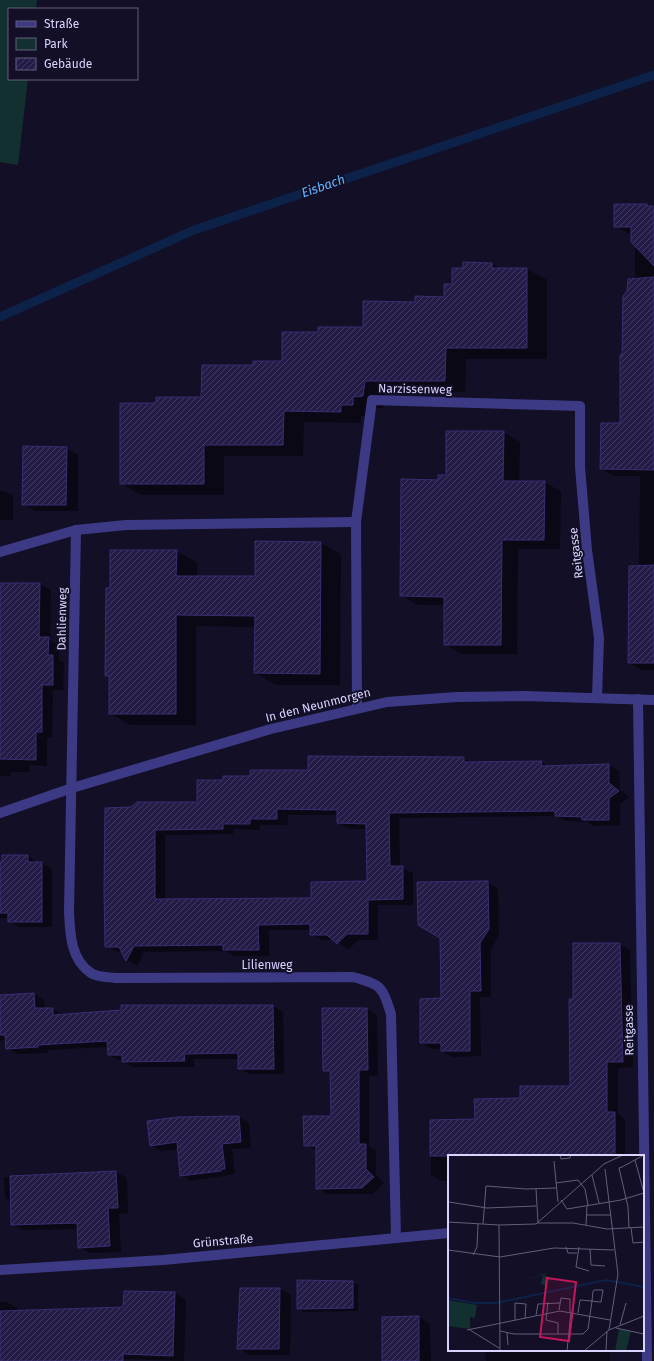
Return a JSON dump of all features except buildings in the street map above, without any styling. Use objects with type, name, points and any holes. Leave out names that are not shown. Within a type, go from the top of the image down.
[{"type":"street","name":"Narzissenweg","points":[[356,708],[356,522],[372,400],[580,406]]},
{"type":"street","name":"Reitgasse","points":[[580,406],[580,467],[587,550],[599,638],[597,697]]},
{"type":"street","points":[[0,552],[76,530],[126,525],[356,522]]},
{"type":"street","name":"Dahlienweg","points":[[72,788],[76,530]]},
{"type":"street","name":"In den Neunmorgen","points":[[0,813],[72,788],[271,729],[387,702],[457,697],[597,697],[654,700]]},
{"type":"street","name":"Reitgasse","points":[[638,699],[642,1104],[648,1214],[648,1361]]},
{"type":"street","name":"Lilienweg","points":[[72,788],[69,911],[71,941],[78,960],[91,973],[114,978],[353,977],[374,983],[384,992],[391,1014],[396,1238]]},
{"type":"street","name":"Grünstraße","points":[[0,1270],[163,1260],[448,1233]]},
{"type":"green space","points":[[0,0],[37,0],[36,8],[8,8],[8,80],[28,80],[18,165],[0,162]]},
{"type":"waterway","name":"Eisbach","points":[[0,317],[194,230],[654,75]]}]
